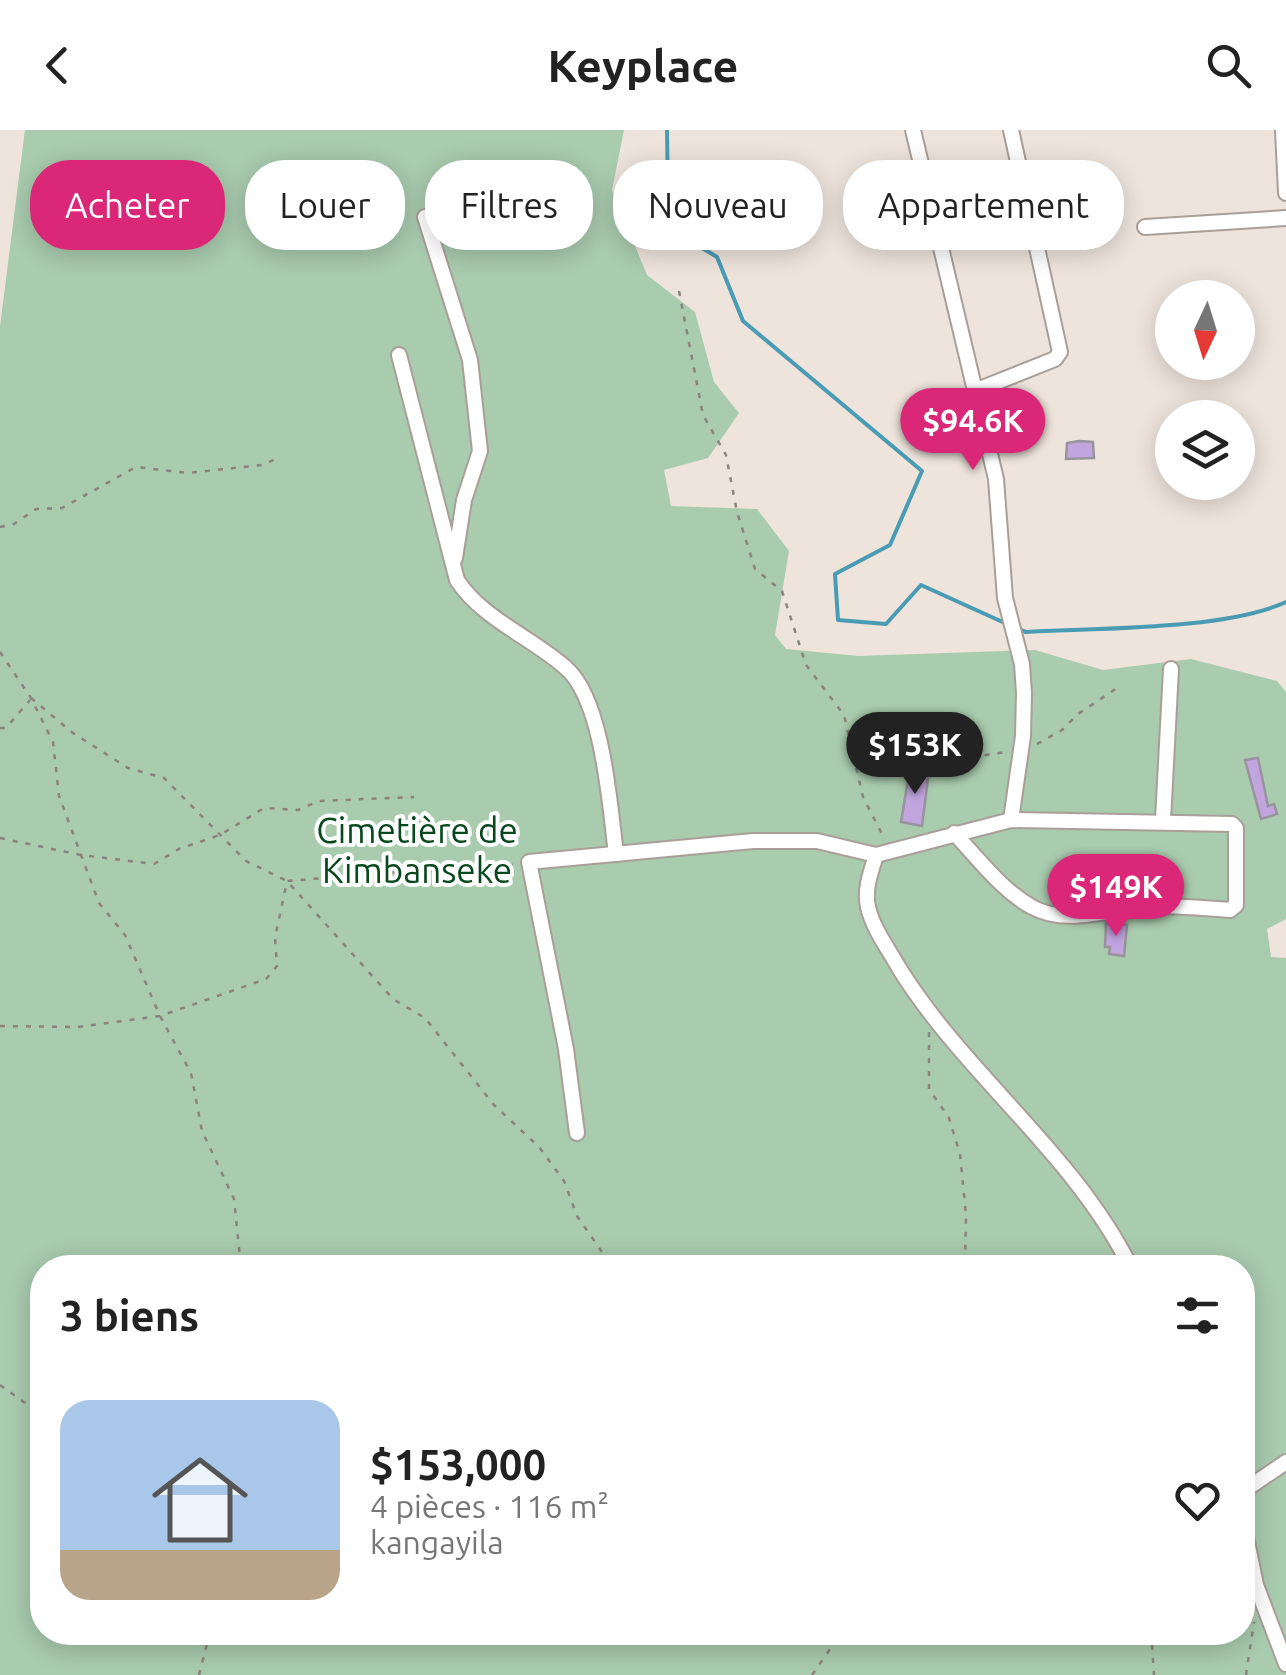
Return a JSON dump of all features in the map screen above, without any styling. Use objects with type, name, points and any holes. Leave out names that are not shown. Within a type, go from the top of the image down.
[{"type":"street","points":[[913,130],[920,160]]},
{"type":"street","points":[[1011,130],[1016,160]]},
{"type":"street","points":[[1283,130],[1286,193]]},
{"type":"street","points":[[1145,226],[1286,218]]},
{"type":"street","points":[[435,250],[470,360],[480,451],[464,500],[454,564]]},
{"type":"street","points":[[942,250],[996,479],[1005,598],[1022,664],[1021,753],[1011,820]]},
{"type":"street","points":[[977,390],[1056,359],[1060,352],[1036,250]]},
{"type":"street","points":[[399,355],[464,591],[570,671],[581,690],[602,756],[616,854]]},
{"type":"street","points":[[1163,820],[1171,669]]},
{"type":"street","points":[[577,1134],[566,1049],[529,862],[682,846],[817,840],[876,855],[893,853],[954,833],[1011,820],[1163,820],[1236,825],[1236,908],[1148,906],[1084,914],[1035,909],[1016,896],[954,833]]},
{"type":"street","points":[[876,855],[868,882],[870,915],[929,1016],[1088,1194],[1123,1255]]},
{"type":"street","points":[[1255,1483],[1286,1462]]},
{"type":"street","points":[[1255,1580],[1286,1664]]},
{"type":"path","points":[[679,291],[703,415],[726,455],[737,512],[755,569],[782,591],[806,665],[844,715],[863,797],[893,853]]},
{"type":"path","points":[[0,526],[14,524],[36,508],[62,508],[136,467],[188,474],[262,465],[278,458]]},
{"type":"path","points":[[0,652],[31,698],[53,742],[58,796],[99,903],[125,935],[160,1016],[191,1073],[202,1131],[234,1199],[240,1255]]},
{"type":"path","points":[[854,760],[955,760],[1021,753],[1049,739],[1118,688]]},
{"type":"path","points":[[0,728],[6,728],[31,698]]},
{"type":"path","points":[[31,698],[73,733],[128,768],[164,778],[246,861],[287,880],[393,999],[425,1018],[494,1105],[539,1147],[564,1181],[577,1216],[604,1255]]},
{"type":"path","points":[[0,838],[80,855],[154,864],[179,849],[220,835],[264,808],[298,810],[319,801],[414,797]]},
{"type":"path","points":[[287,880],[411,870],[470,871],[529,862]]},
{"type":"path","points":[[0,1026],[78,1027],[160,1016],[266,979],[277,966],[275,938],[287,880]]},
{"type":"path","points":[[929,1016],[926,1075],[929,1089],[949,1118],[960,1154],[965,1255]]},
{"type":"path","points":[[0,1384],[30,1407]]},
{"type":"path","points":[[199,1675],[207,1645]]},
{"type":"path","points":[[812,1675],[833,1645]]},
{"type":"path","points":[[1152,1645],[1154,1675]]},
{"type":"path","points":[[1246,1675],[1250,1645]]},
{"type":"green space","name":"Cimetière de Kimbanseke","points":[[25,130],[624,130],[618,160],[613,160],[613,250],[637,250],[647,275],[695,312],[714,382],[739,413],[708,458],[664,470],[671,506],[757,509],[789,551],[775,635],[786,649],[858,656],[1035,650],[1103,670],[1191,659],[1277,681],[1286,692],[1286,919],[1267,929],[1271,957],[1286,958],[1286,1675],[0,1675],[0,326]]},
{"type":"building","points":[[1093,442],[1094,458],[1066,459],[1067,443]]},
{"type":"building","points":[[1258,758],[1268,806],[1274,804],[1277,814],[1261,819],[1245,760]]},
{"type":"building","points":[[910,768],[929,770],[922,826],[901,822]]},
{"type":"building","points":[[1106,923],[1127,925],[1124,956],[1109,954],[1110,947],[1105,947]]},
{"type":"waterway","points":[[667,130],[668,198],[682,236],[717,257],[743,321],[922,471],[890,545],[835,574],[838,620],[886,624],[921,585],[1007,624]]},
{"type":"waterway","points":[[1015,628],[1026,632],[1196,623],[1286,602]]}]
